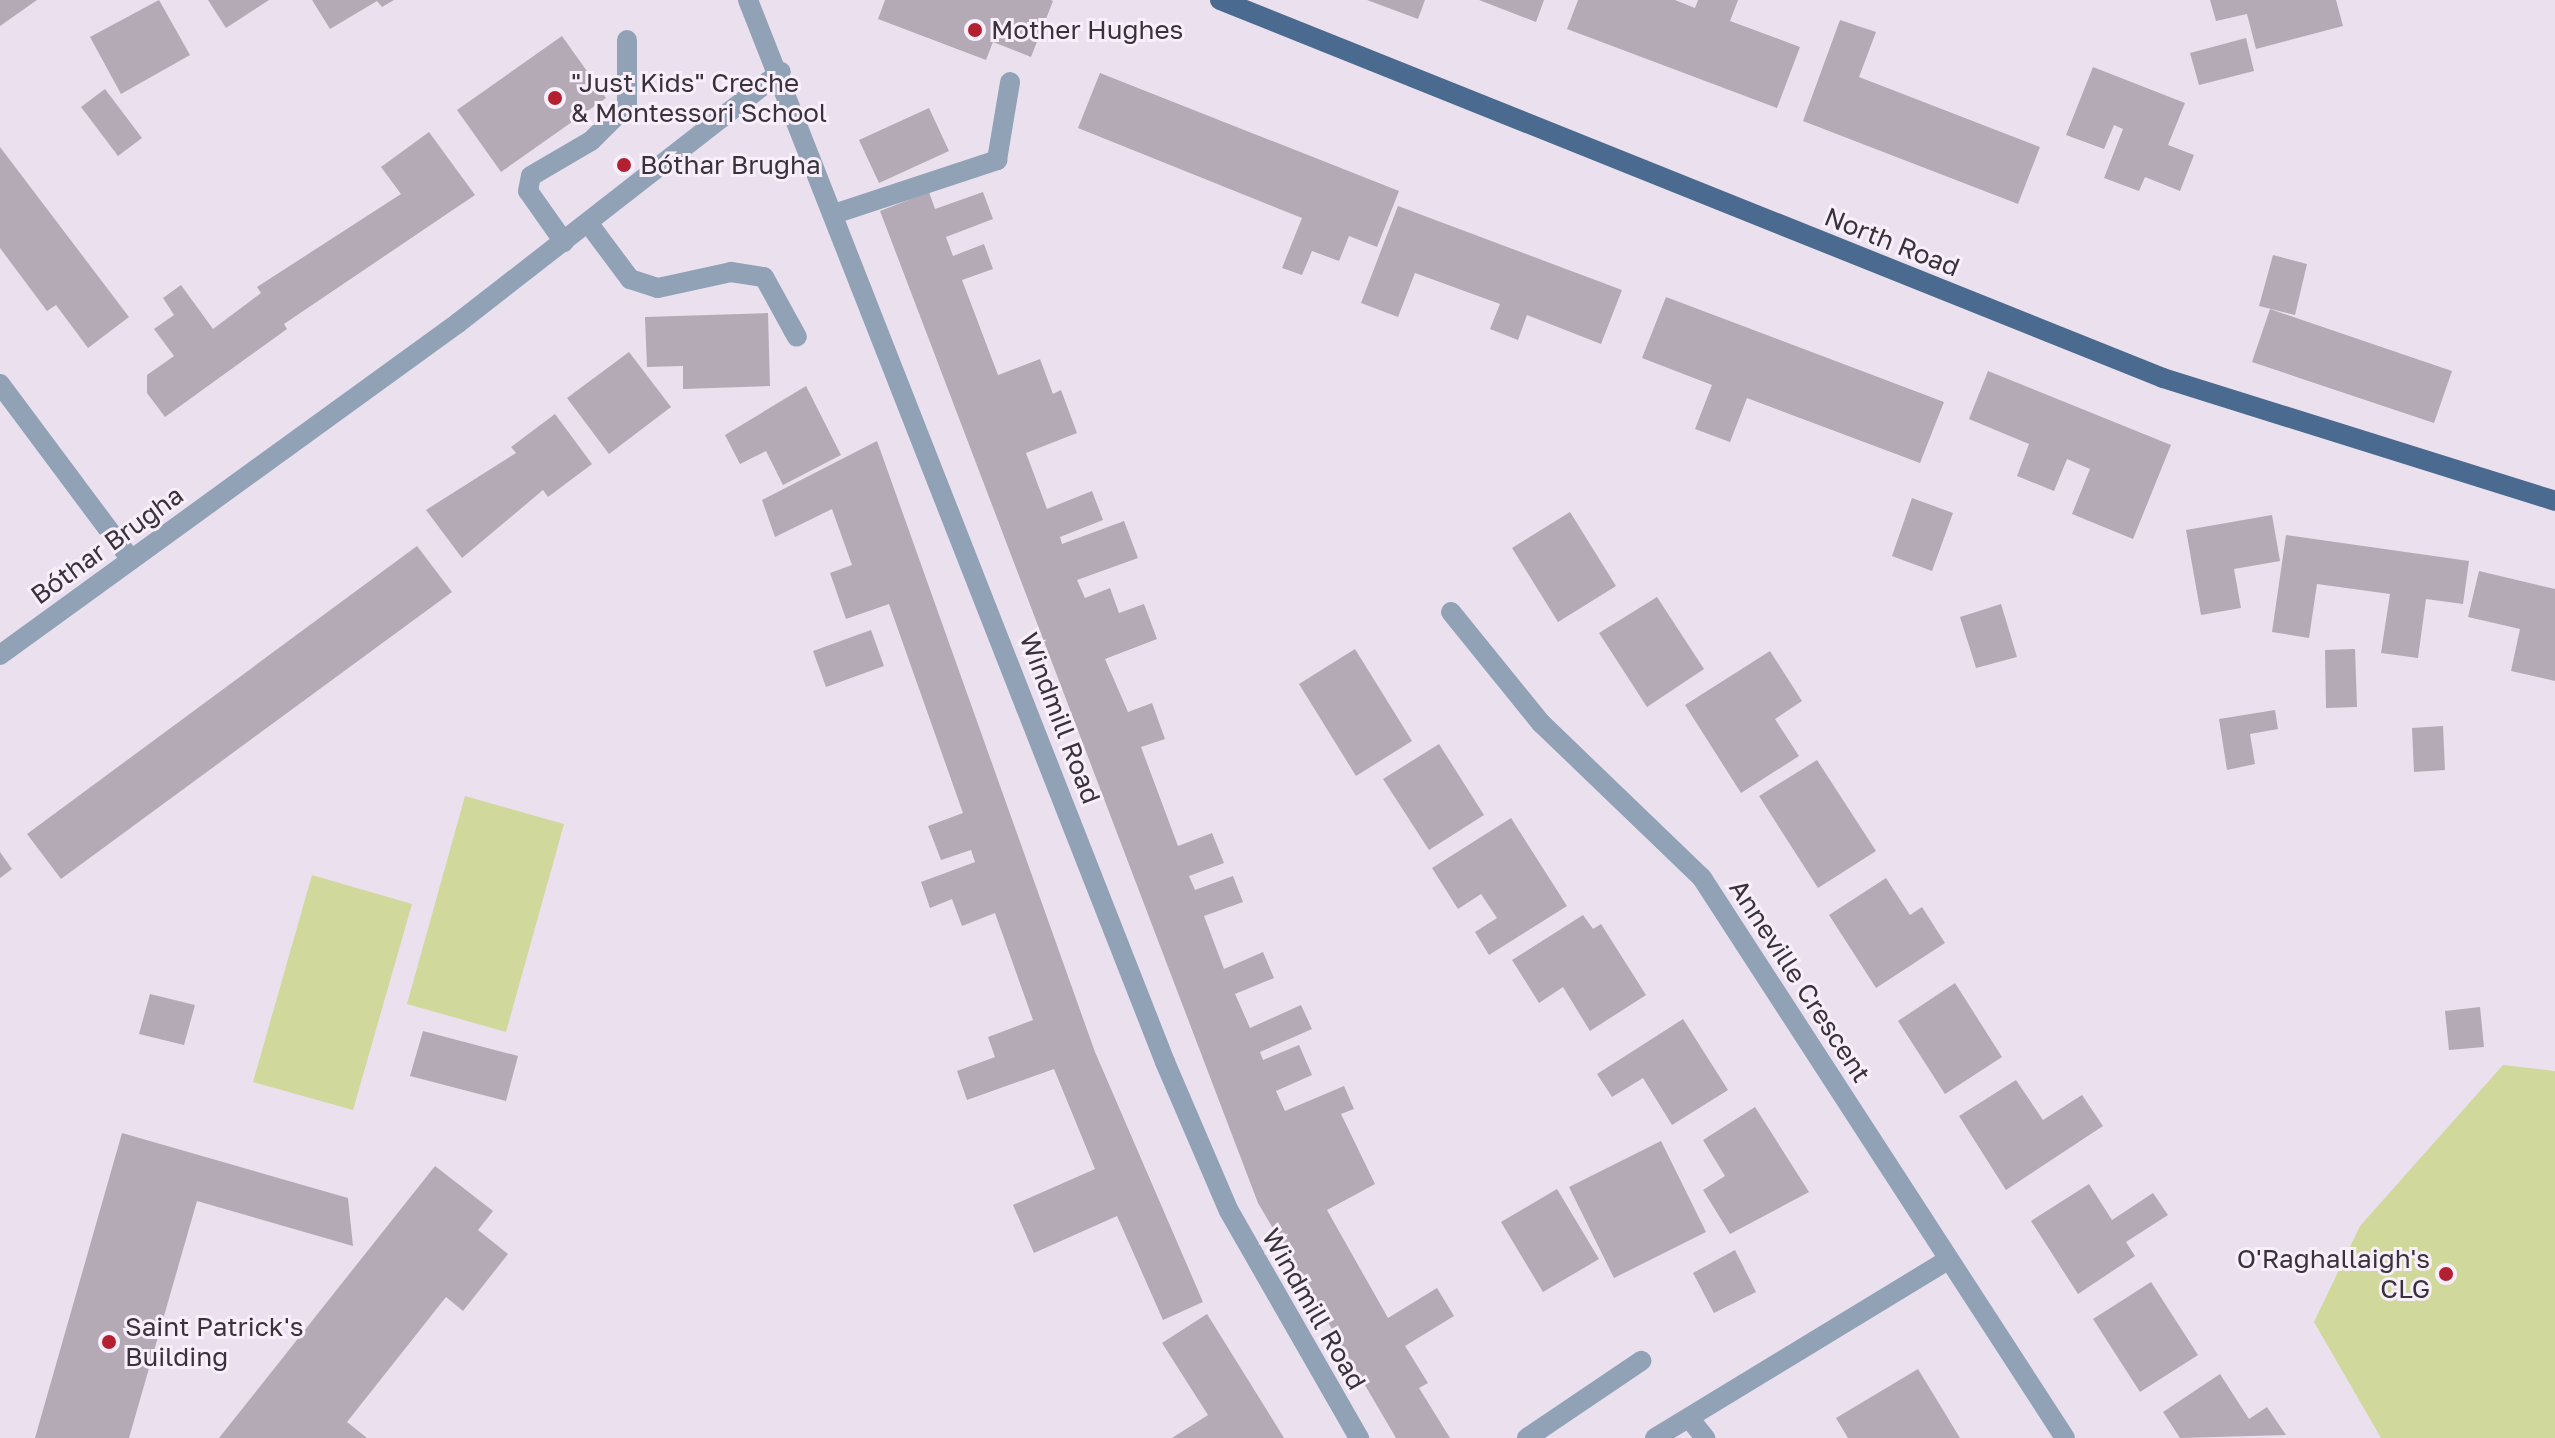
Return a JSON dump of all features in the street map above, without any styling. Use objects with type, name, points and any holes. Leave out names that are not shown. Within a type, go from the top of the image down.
[{"type":"main road","name":"North Road","points":[[1224,1],[2163,378],[2555,501]]},
{"type":"street","name":"Windmill Road","points":[[748,0],[781,72],[837,213],[1165,1062],[1229,1211],[1359,1438]]},
{"type":"street","points":[[564,242],[528,191],[531,176],[591,141],[627,105],[627,40]]},
{"type":"street","name":"Bóthar Brugha","points":[[0,655],[589,224],[781,72]]},
{"type":"street","points":[[837,213],[997,160],[1010,82]]},
{"type":"street","points":[[589,224],[630,279],[658,288],[731,272],[764,277],[797,337]]},
{"type":"street","points":[[0,384],[131,560]]},
{"type":"street","name":"Anneville Crescent","points":[[1451,612],[1541,723],[1702,878],[1946,1261],[2065,1438]]},
{"type":"street","points":[[1655,1438],[1946,1261]]},
{"type":"street","points":[[1527,1438],[1641,1361]]},
{"type":"street","points":[[1689,1418],[1705,1438]]},
{"type":"green space","points":[[465,796],[564,824],[506,1032],[407,1004]]},
{"type":"green space","points":[[312,875],[412,904],[353,1110],[253,1082]]},
{"type":"green space","name":"O'Raghallaigh's CLG","points":[[2503,1065],[2555,1071],[2555,1438],[2381,1438],[2314,1322],[2360,1226]]},
{"type":"building","points":[[0,0],[37,0],[0,26]]},
{"type":"building","points":[[159,0],[190,55],[121,94],[90,37]]},
{"type":"building","points":[[208,0],[269,0],[226,28]]},
{"type":"building","points":[[312,0],[394,0],[382,7],[377,1],[330,29]]},
{"type":"building","name":"Mother Hughes","points":[[885,0],[1053,1],[1031,57],[993,42],[986,60],[878,19]]},
{"type":"building","points":[[1367,0],[1425,0],[1418,19]]},
{"type":"building","points":[[1479,0],[1544,0],[1536,22]]},
{"type":"building","points":[[1578,0],[1675,0],[1695,8],[1698,0],[1738,0],[1730,21],[1800,47],[1777,108],[1567,29]]},
{"type":"building","points":[[2210,0],[2336,0],[2343,26],[2256,49],[2247,14],[2216,21]]},
{"type":"building","points":[[1840,20],[1876,32],[1859,77],[2040,147],[2018,204],[1803,121]]},
{"type":"building","points":[[562,36],[606,98],[501,172],[457,110]]},
{"type":"building","points":[[2246,38],[2254,71],[2199,85],[2190,53]]},
{"type":"building","points":[[2093,67],[2185,103],[2168,145],[2194,155],[2180,191],[2145,177],[2139,191],[2104,178],[2123,129],[2114,125],[2104,149],[2066,135]]},
{"type":"building","points":[[1100,73],[1399,191],[1377,247],[1349,236],[1339,261],[1312,251],[1302,275],[1282,268],[1302,218],[1078,128]]},
{"type":"building","points":[[105,89],[142,138],[118,156],[81,107]]},
{"type":"building","points":[[929,108],[949,151],[879,183],[859,140]]},
{"type":"building","points":[[429,132],[475,195],[284,324],[287,329],[165,417],[147,393],[147,375],[174,356],[154,329],[174,315],[163,298],[181,285],[213,329],[261,293],[257,287],[401,194],[381,167]]},
{"type":"building","points":[[0,147],[129,317],[88,348],[56,305],[47,311],[0,248]]},
{"type":"building","points":[[929,192],[935,209],[983,192],[993,219],[946,237],[953,256],[984,244],[993,269],[962,280],[998,375],[1040,359],[1053,394],[1061,390],[1077,433],[1026,453],[1047,509],[1092,491],[1103,520],[1060,537],[1062,544],[1124,521],[1138,558],[1077,580],[1085,598],[1110,588],[1119,613],[1144,604],[1157,639],[1105,659],[1128,712],[1152,703],[1165,739],[1141,747],[1178,846],[1212,833],[1224,863],[1189,876],[1195,890],[1233,876],[1243,902],[1204,916],[1224,969],[1263,952],[1274,978],[1235,994],[1250,1028],[1301,1005],[1312,1029],[1260,1052],[1263,1060],[1299,1045],[1312,1075],[1276,1091],[1285,1111],[1344,1086],[1354,1109],[1341,1114],[1375,1184],[1327,1210],[1388,1318],[1437,1288],[1454,1316],[1405,1346],[1428,1383],[1419,1388],[1450,1438],[1396,1438],[1258,1203],[880,211]]},
{"type":"building","points":[[1398,206],[1622,290],[1601,344],[1527,315],[1518,340],[1490,329],[1500,304],[1415,273],[1398,317],[1361,303]]},
{"type":"building","points":[[2273,255],[2307,264],[2295,315],[2259,306]]},
{"type":"building","points":[[1666,297],[1944,402],[1920,463],[1747,398],[1730,442],[1695,429],[1712,385],[1642,358]]},
{"type":"building","points":[[2270,309],[2452,371],[2434,423],[2252,362]]},
{"type":"building","points":[[768,313],[770,386],[683,389],[683,366],[647,367],[645,317]]},
{"type":"building","points":[[629,352],[671,407],[609,454],[567,398]]},
{"type":"building","points":[[1988,371],[2171,445],[2133,539],[2072,514],[2090,469],[2067,459],[2054,491],[2017,476],[2029,444],[1969,419]]},
{"type":"building","points":[[806,386],[841,455],[783,485],[766,451],[740,464],[725,435]]},
{"type":"building","points":[[555,414],[592,464],[548,497],[543,490],[462,558],[426,510],[516,453],[511,447]]},
{"type":"building","points":[[877,441],[1095,1052],[1203,1302],[1163,1320],[1117,1216],[1034,1253],[1013,1205],[1095,1169],[1054,1069],[967,1100],[957,1071],[995,1057],[988,1037],[1033,1020],[995,913],[962,926],[952,899],[930,908],[921,882],[975,862],[971,850],[941,860],[928,826],[963,813],[889,604],[846,619],[830,573],[852,565],[832,509],[775,537],[762,500]]},
{"type":"building","points":[[1912,498],[1953,513],[1932,571],[1892,556]]},
{"type":"building","points":[[1570,512],[1616,586],[1558,622],[1512,548]]},
{"type":"building","points":[[2272,515],[2280,561],[2234,569],[2241,608],[2201,615],[2186,530]]},
{"type":"building","points":[[2286,535],[2469,561],[2463,604],[2426,599],[2418,658],[2381,653],[2390,594],[2317,584],[2309,638],[2272,632]]},
{"type":"building","points":[[417,546],[452,592],[61,879],[27,834]]},
{"type":"building","points":[[2479,571],[2555,589],[2555,681],[2511,671],[2520,629],[2468,617]]},
{"type":"building","points":[[1657,597],[1704,669],[1647,707],[1599,633]]},
{"type":"building","points":[[2001,604],[2017,657],[1976,668],[1960,617]]},
{"type":"building","points":[[871,630],[884,666],[826,687],[813,651]]},
{"type":"building","points":[[1355,649],[1412,741],[1356,776],[1299,684]]},
{"type":"building","points":[[2355,649],[2357,707],[2326,708],[2325,650]]},
{"type":"building","points":[[1770,651],[1802,701],[1775,719],[1799,756],[1741,793],[1685,705]]},
{"type":"building","points":[[2275,710],[2278,729],[2250,734],[2255,764],[2227,770],[2219,719]]},
{"type":"building","points":[[2443,726],[2445,770],[2414,772],[2412,728]]},
{"type":"building","points":[[1439,744],[1484,815],[1429,850],[1383,779]]},
{"type":"building","points":[[1817,760],[1876,851],[1818,888],[1759,796]]},
{"type":"building","points":[[1511,818],[1567,906],[1489,955],[1475,932],[1497,918],[1481,894],[1458,909],[1432,868]]},
{"type":"building","points":[[0,852],[12,869],[0,878]]},
{"type":"building","points":[[1886,878],[1910,915],[1922,907],[1945,943],[1876,988],[1829,915]]},
{"type":"building","points":[[1583,915],[1593,929],[1601,924],[1646,995],[1590,1031],[1563,987],[1539,1003],[1512,960]]},
{"type":"building","points":[[1955,983],[2002,1057],[1945,1094],[1898,1021]]},
{"type":"building","points":[[150,994],[195,1005],[184,1045],[139,1034]]},
{"type":"building","points":[[2480,1007],[2484,1047],[2449,1050],[2445,1011]]},
{"type":"building","points":[[1683,1019],[1728,1090],[1672,1125],[1643,1078],[1612,1097],[1597,1074]]},
{"type":"building","points":[[423,1031],[518,1056],[506,1101],[410,1076]]},
{"type":"building","points":[[2016,1080],[2043,1120],[2082,1095],[2103,1126],[2006,1190],[1959,1116]]},
{"type":"building","points":[[1755,1107],[1809,1192],[1730,1234],[1703,1190],[1725,1176],[1703,1140]]},
{"type":"building","name":"Saint Patrick's Building","points":[[122,1133],[348,1198],[353,1246],[197,1201],[129,1438],[35,1438]]},
{"type":"building","points":[[1661,1141],[1706,1232],[1614,1278],[1569,1187]]},
{"type":"building","name":"Saint Patrick's Building","points":[[435,1166],[493,1211],[478,1230],[508,1254],[463,1311],[446,1297],[347,1422],[367,1438],[219,1438]]},
{"type":"building","points":[[2089,1184],[2112,1220],[2153,1193],[2168,1215],[2126,1242],[2135,1256],[2078,1294],[2031,1221]]},
{"type":"building","points":[[1557,1189],[1599,1259],[1543,1292],[1501,1222]]},
{"type":"building","points":[[1735,1250],[1756,1292],[1714,1313],[1693,1273]]},
{"type":"building","points":[[2151,1282],[2198,1355],[2140,1392],[2093,1319]]},
{"type":"building","points":[[1207,1314],[1284,1438],[1172,1438],[1208,1415],[1162,1343]]},
{"type":"building","points":[[1918,1369],[1960,1438],[1848,1438],[1836,1418]]},
{"type":"building","points":[[2220,1374],[2249,1419],[2267,1407],[2286,1435],[2180,1438],[2163,1412]]},
{"type":"place","name":"Mother Hughes","points":[[975,30]]},
{"type":"place","name":"\"Just Kids\" Creche & Montessori School","points":[[555,98]]},
{"type":"place","name":"Bóthar Brugha","points":[[624,165]]},
{"type":"place","name":"O'Raghallaigh's CLG","points":[[2446,1274]]},
{"type":"place","name":"Saint Patrick's Building","points":[[109,1342]]}]
